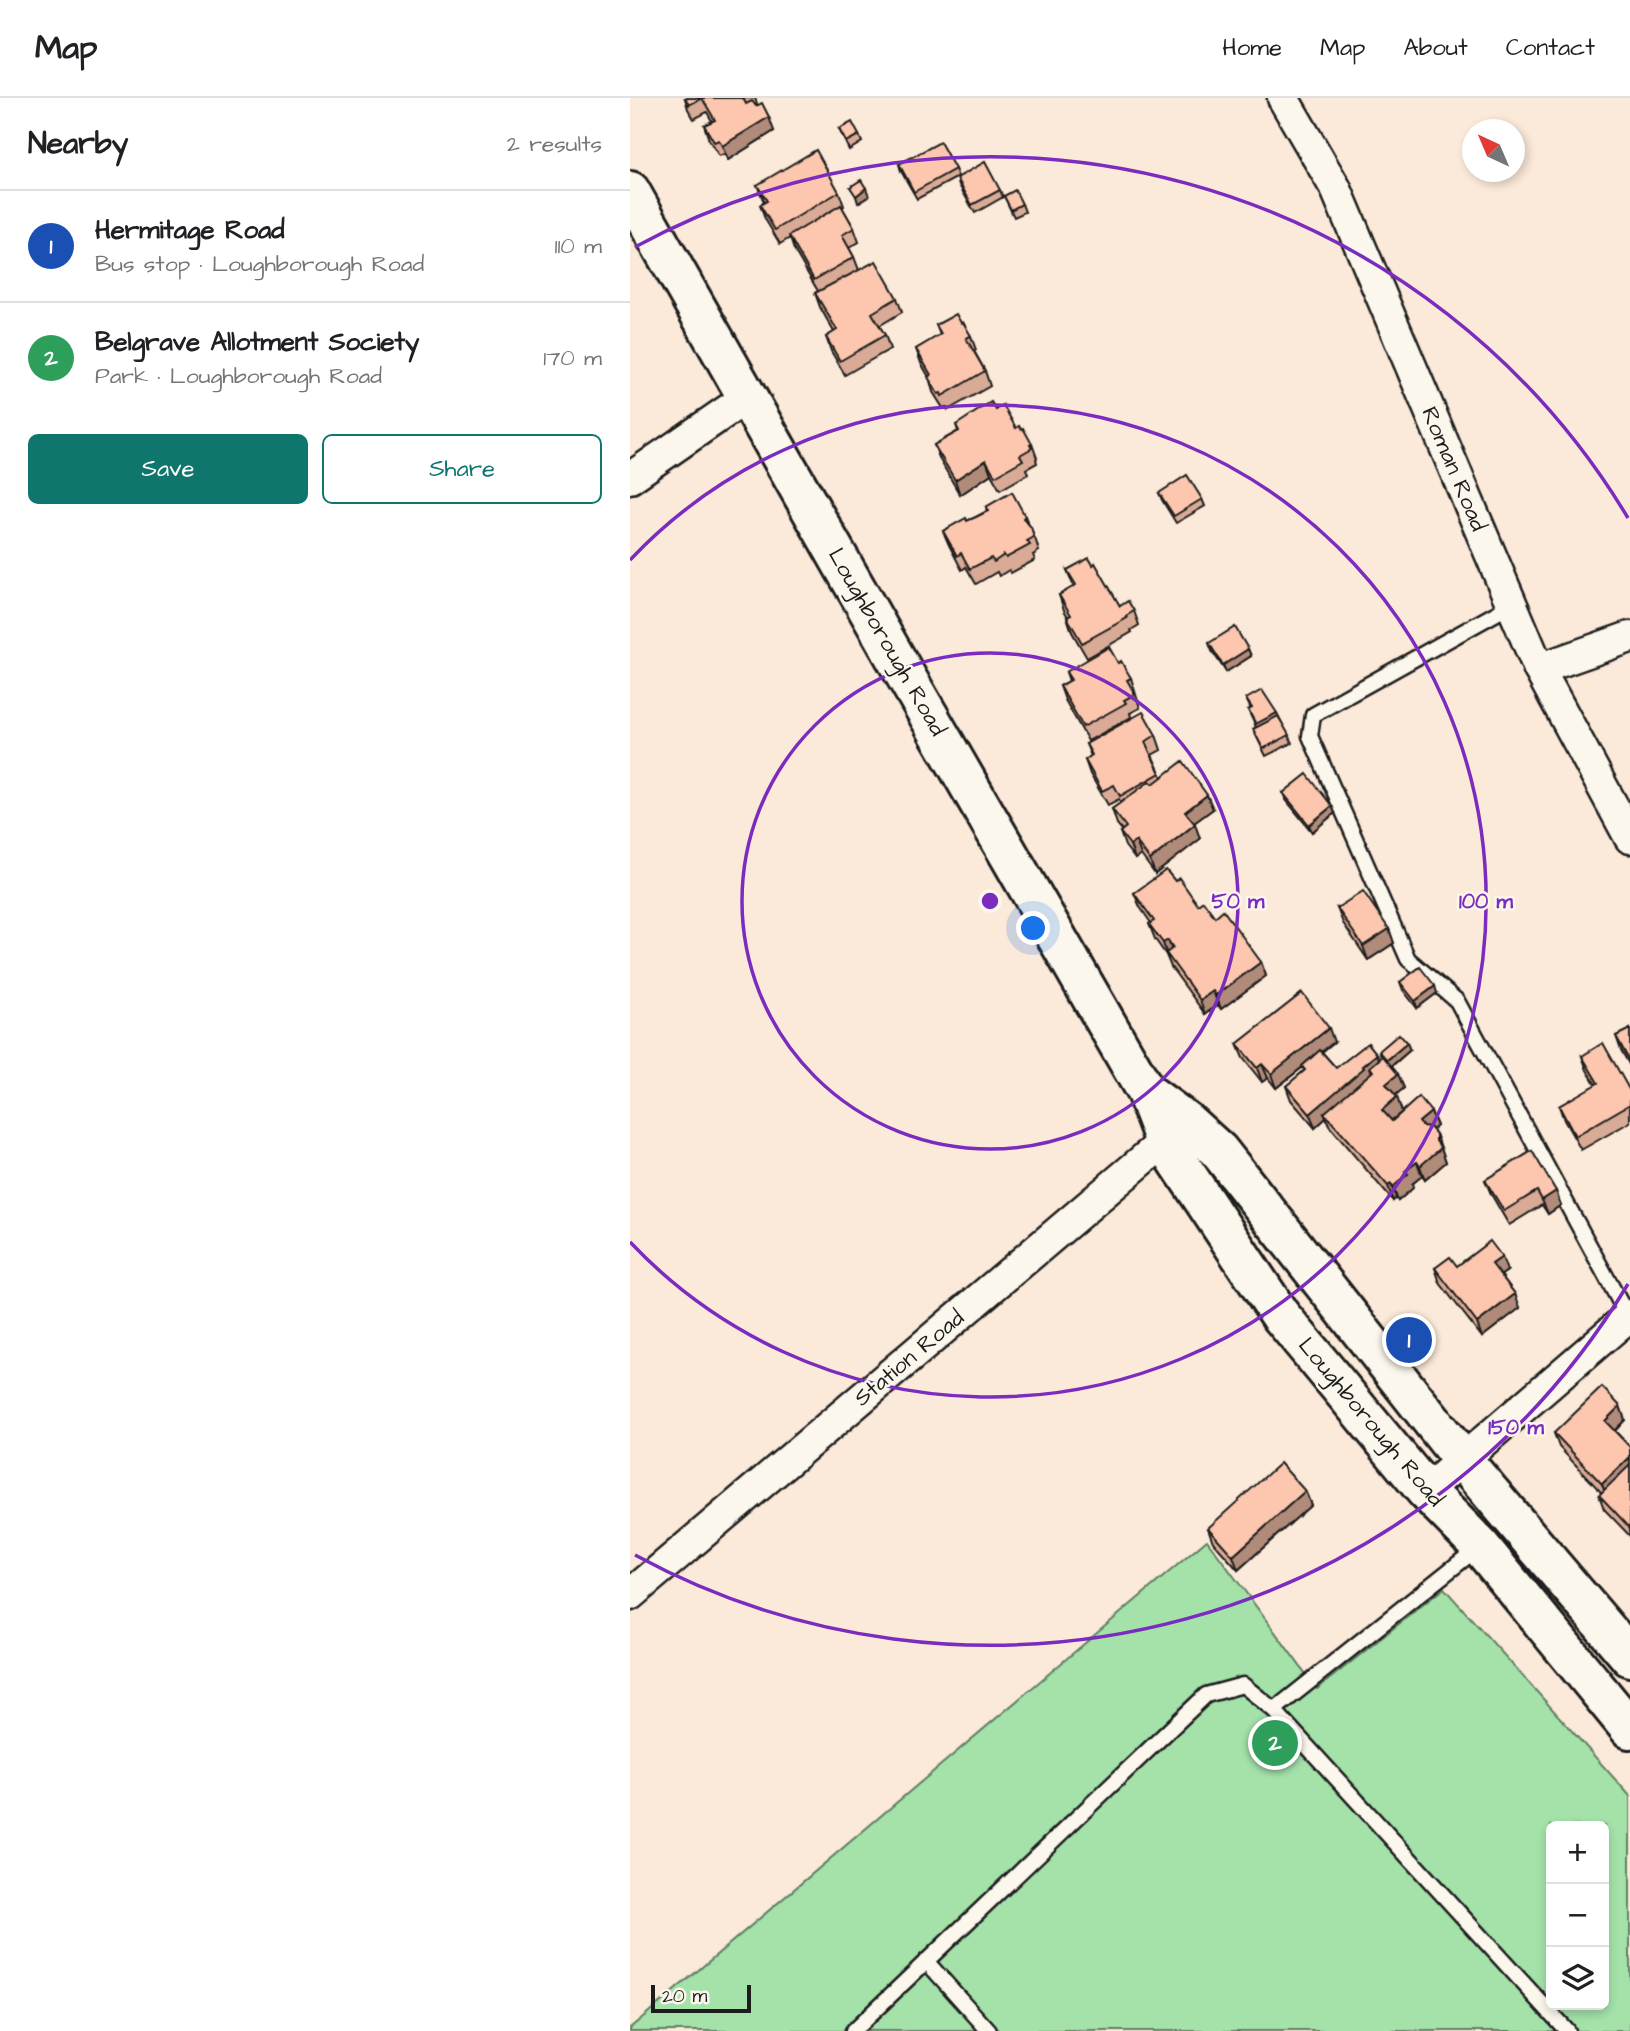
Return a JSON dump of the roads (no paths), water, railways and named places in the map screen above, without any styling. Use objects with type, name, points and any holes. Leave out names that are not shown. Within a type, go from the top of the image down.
[{"type":"highway","name":"Loughborough Road","points":[[630,191],[1146,1092],[1176,1132],[1280,1315],[1426,1491],[1480,1546],[1630,1729]]},
{"type":"highway","name":"Loughborough Road","points":[[1176,1132],[1219,1151],[1461,1458],[1630,1657]]},
{"type":"street","name":"Roman Road","points":[[1283,98],[1336,189],[1539,669],[1630,838]]},
{"type":"street","points":[[630,478],[747,397]]},
{"type":"street","points":[[1539,669],[1630,637]]},
{"type":"street","name":"Station Road","points":[[630,1595],[1176,1132]]},
{"type":"street","points":[[1426,1491],[1461,1458],[1629,1316]]},
{"type":"lane","points":[[1511,605],[1313,715],[1310,736],[1408,958],[1457,1001],[1629,1316]]},
{"type":"lane","points":[[1275,1710],[1480,1546]]},
{"type":"lane","points":[[853,2031],[1206,1695],[1243,1685],[1275,1710],[1567,2031]]},
{"type":"lane","points":[[926,1961],[989,2031]]},
{"type":"place","name":"Hermitage Road","points":[[1409,1340]]},
{"type":"place","name":"Belgrave Allotment Society","points":[[1275,1743]]}]
